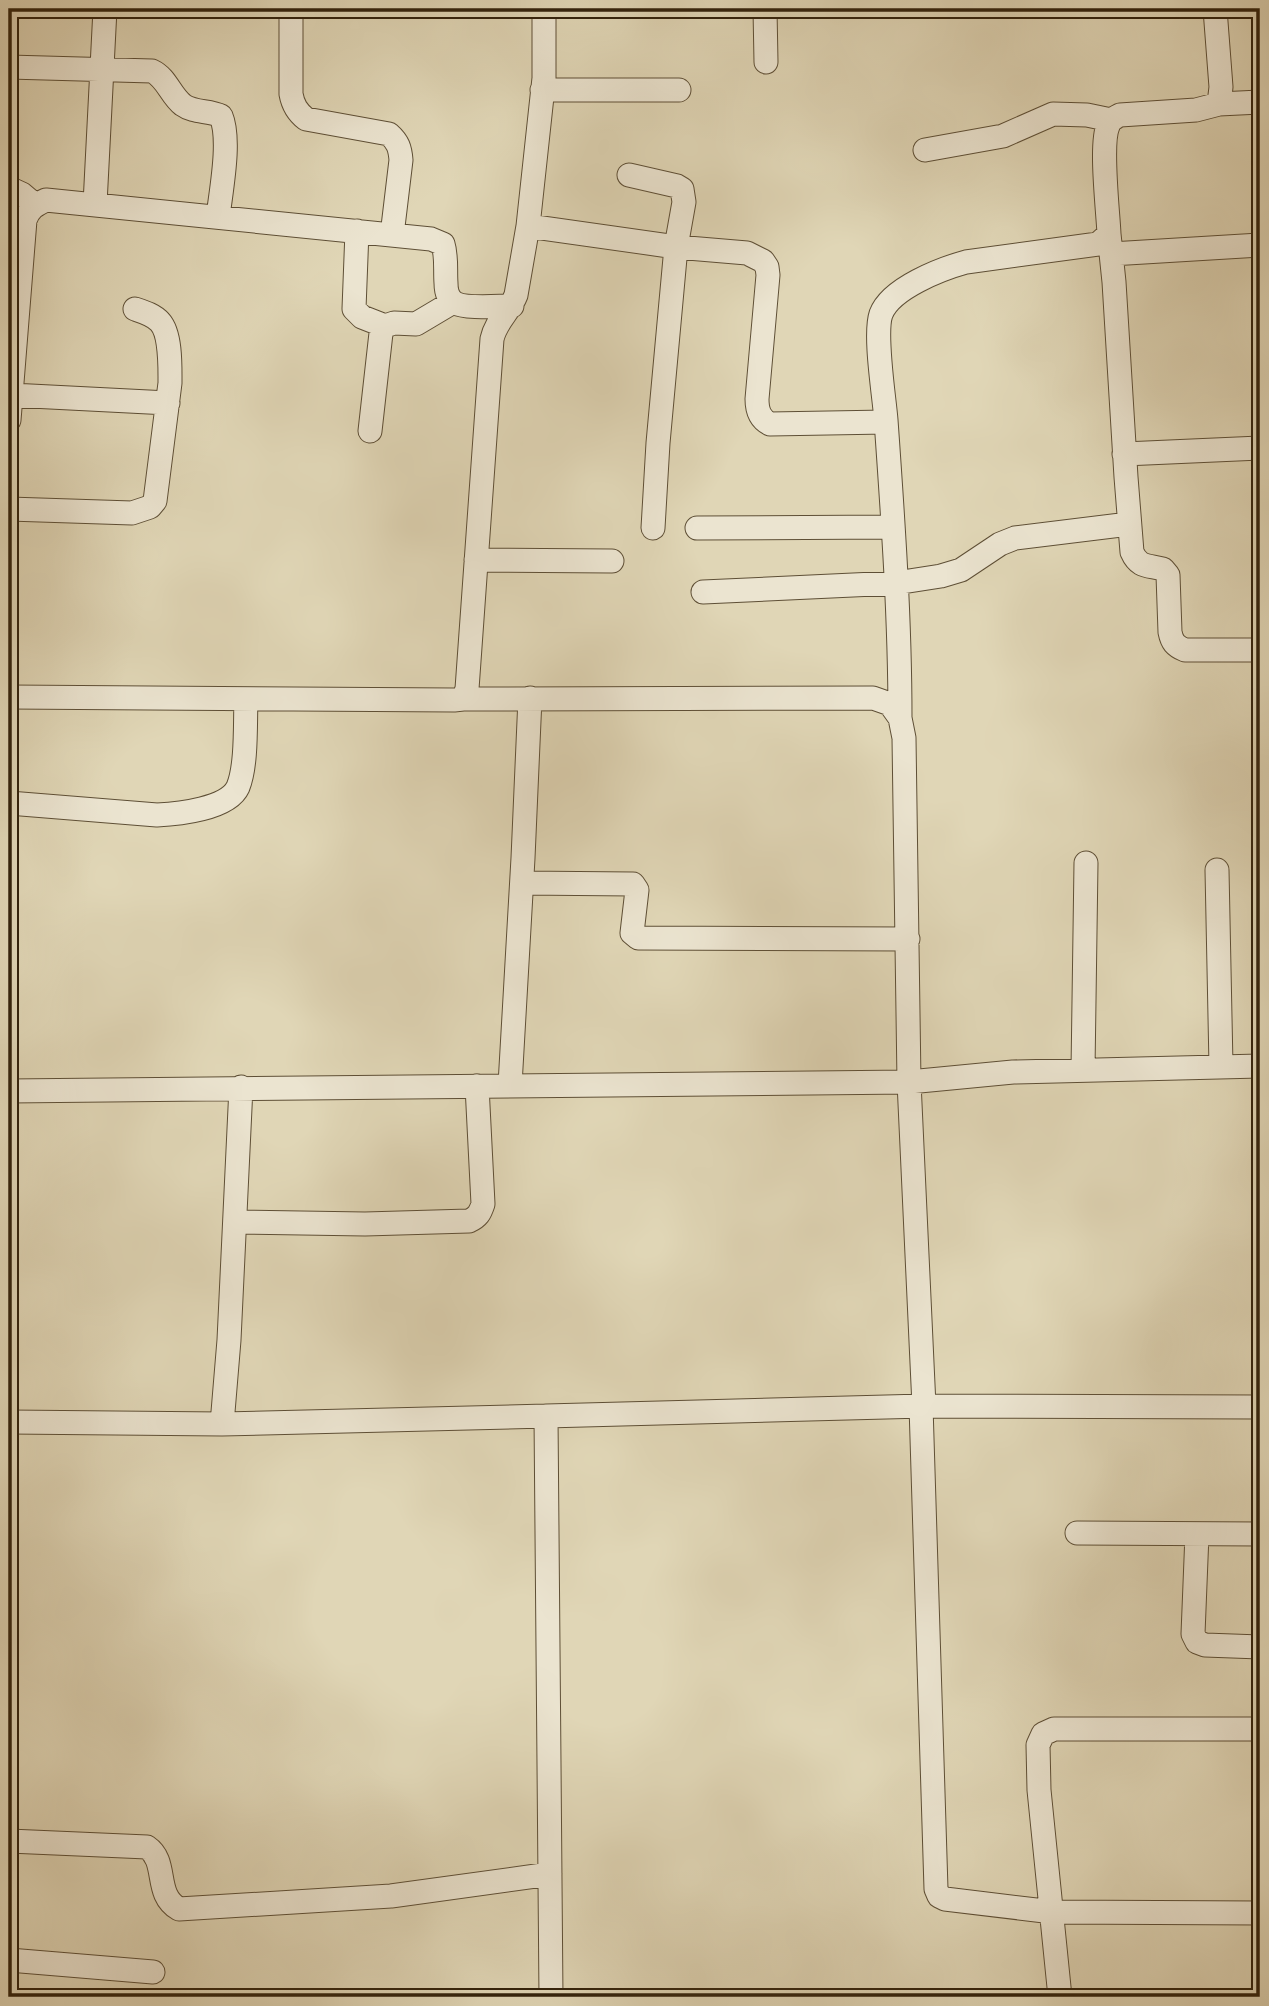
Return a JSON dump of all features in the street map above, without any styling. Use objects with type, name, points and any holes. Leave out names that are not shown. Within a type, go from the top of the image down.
[{"type":"street","points":[[94,204],[105,9]]},
{"type":"street","points":[[291,9],[291,94],[299,114],[306,119],[389,134],[401,149],[393,235]]},
{"type":"street","points":[[463,699],[467,689],[492,339],[495,328],[512,306],[516,295],[528,226],[542,90],[544,9]]},
{"type":"street","points":[[765,9],[766,62]]},
{"type":"street","points":[[1215,9],[1221,87],[1219,104]]},
{"type":"street","points":[[9,67],[152,71],[160,75],[184,106],[221,116],[225,144],[218,217]]},
{"type":"street","points":[[542,90],[680,90]]},
{"type":"street","points":[[1260,102],[1120,115],[1111,120],[1106,129],[1104,145],[1132,552],[1136,561],[1164,569],[1168,575],[1170,632],[1172,641],[1178,647],[1185,650],[1260,650]]},
{"type":"street","points":[[925,150],[1003,136],[1053,114],[1087,115],[1111,120]]},
{"type":"street","points":[[629,175],[677,186],[682,189],[684,202],[676,247],[653,528]]},
{"type":"street","points":[[9,188],[35,205]]},
{"type":"street","points":[[9,420],[25,220],[35,205],[46,200],[432,239],[443,244],[446,255],[447,294],[453,302],[462,305],[512,306]]},
{"type":"street","points":[[528,226],[676,247],[747,253],[762,261],[767,267],[768,275],[757,399],[759,415],[771,424],[886,422]]},
{"type":"street","points":[[357,231],[354,309],[362,317],[385,326],[394,323],[416,324],[453,302]]},
{"type":"street","points":[[1260,245],[1098,244],[965,262],[947,267],[910,285],[882,312],[878,329],[900,647],[900,718],[904,738],[909,1082],[922,1406],[936,1889],[939,1896],[945,1899],[1053,1912],[1260,1913]]},
{"type":"street","points":[[9,509],[132,513],[150,507],[155,501],[170,366],[165,331],[161,323],[153,316],[135,309]]},
{"type":"street","points":[[370,431],[381,333],[385,326]]},
{"type":"street","points":[[10,395],[168,403]]},
{"type":"street","points":[[1124,454],[1260,448]]},
{"type":"street","points":[[704,592],[896,583],[942,576],[961,570],[1000,544],[1015,538],[1129,524]]},
{"type":"street","points":[[697,528],[892,527]]},
{"type":"street","points":[[476,561],[611,561]]},
{"type":"street","points":[[9,697],[454,700],[873,698],[890,704],[900,718]]},
{"type":"street","points":[[510,1086],[530,698]]},
{"type":"street","points":[[9,803],[157,815],[178,814],[219,802],[232,795],[243,769],[246,699]]},
{"type":"street","points":[[1083,1070],[1086,863]]},
{"type":"street","points":[[1217,870],[1221,1066]]},
{"type":"street","points":[[522,883],[633,884],[637,890],[632,933],[638,938],[908,939]]},
{"type":"street","points":[[9,1091],[909,1082],[1013,1072],[1260,1066]]},
{"type":"street","points":[[235,1222],[378,1223],[469,1221],[476,1218],[483,1204],[477,1086]]},
{"type":"street","points":[[222,1424],[229,1340],[241,1087]]},
{"type":"street","points":[[9,1422],[222,1424],[922,1406],[1260,1407]]},
{"type":"street","points":[[546,1416],[551,1997]]},
{"type":"street","points":[[1077,1533],[1260,1534]]},
{"type":"street","points":[[1197,1534],[1194,1634],[1197,1642],[1205,1645],[1260,1647]]},
{"type":"street","points":[[1060,1997],[1039,1790],[1038,1745],[1043,1734],[1054,1729],[1260,1729]]},
{"type":"street","points":[[9,1842],[147,1847],[155,1852],[164,1891],[170,1904],[179,1909],[391,1896],[550,1874]]},
{"type":"street","points":[[9,1960],[153,1972]]}]
